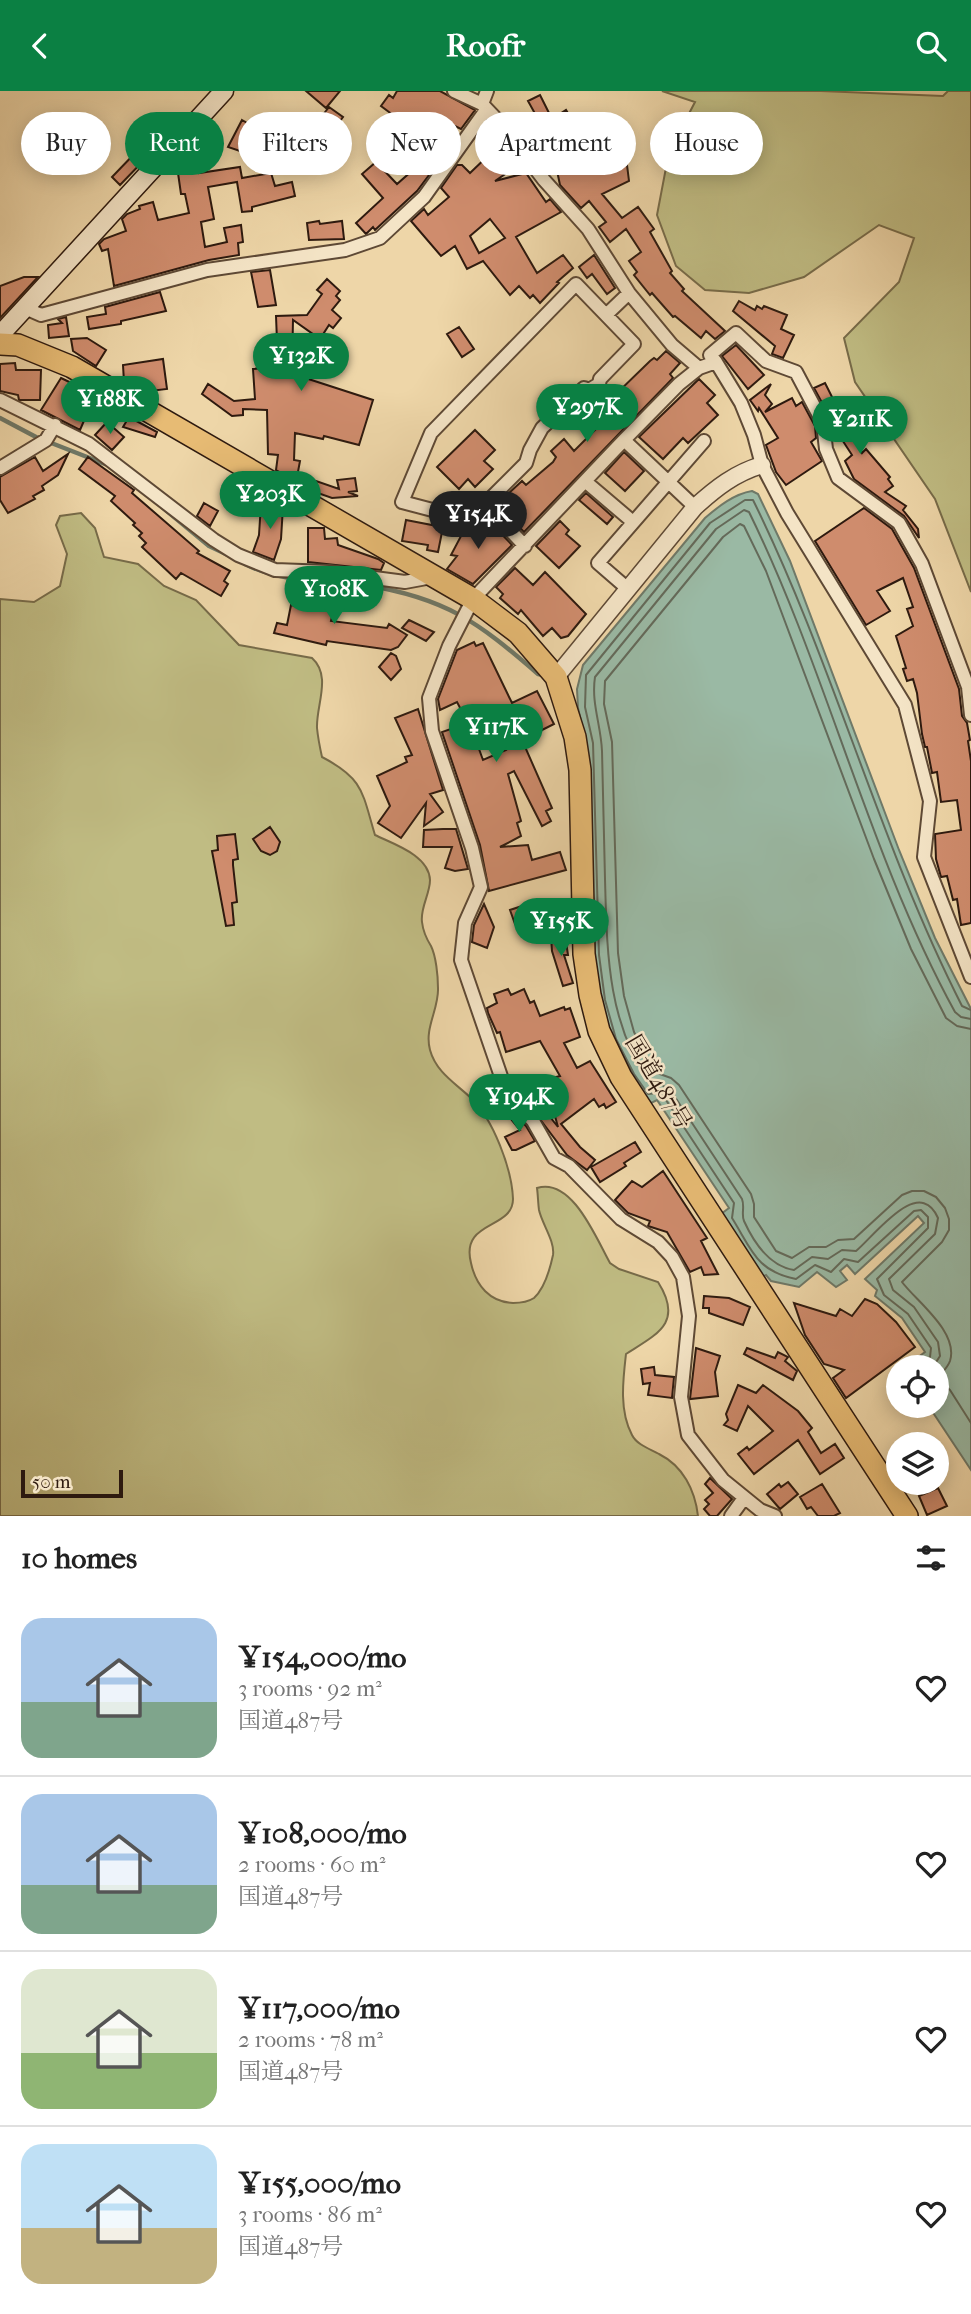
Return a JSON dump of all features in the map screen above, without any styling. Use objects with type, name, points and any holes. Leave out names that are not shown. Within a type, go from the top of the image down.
[{"type":"highway","name":"国道487号","points":[[0,344],[18,345],[72,367],[436,576],[518,633],[556,677],[575,737],[580,770],[584,954],[599,1031],[621,1077],[907,1516]]},
{"type":"main road","points":[[0,335],[224,91]]},
{"type":"street","points":[[454,91],[484,107],[502,125],[544,180],[588,229],[629,293],[672,345],[699,368]]},
{"type":"street","points":[[25,308],[41,315],[206,270],[345,250],[380,238],[424,197],[484,107],[487,91]]},
{"type":"street","points":[[576,284],[634,344],[600,379],[599,384],[590,390],[584,388],[542,428],[526,463],[485,504],[463,517],[402,502],[431,433],[576,284]]},
{"type":"street","points":[[606,315],[629,293]]},
{"type":"street","points":[[971,715],[968,687],[922,564],[899,523],[838,478],[826,449],[822,423],[796,372],[766,361],[736,333],[710,355],[741,403],[762,465],[787,513],[905,705],[930,801],[925,857],[971,977]]},
{"type":"street","points":[[716,362],[699,368],[679,384],[473,600],[449,646],[429,698],[432,731],[472,848],[481,887],[465,923],[461,960],[506,1091],[533,1121],[554,1158],[569,1166],[621,1219],[658,1243],[672,1257],[683,1277],[689,1316],[681,1397],[688,1434],[723,1479],[760,1510],[775,1516]]},
{"type":"street","points":[[0,400],[55,425],[114,462],[214,540],[238,555],[275,571],[329,572],[405,582],[436,576]]},
{"type":"street","points":[[0,468],[46,440],[55,425]]},
{"type":"street","points":[[624,440],[695,506]]},
{"type":"street","points":[[628,589],[598,563],[704,441]]},
{"type":"street","points":[[556,677],[695,506],[743,471],[762,465]]},
{"type":"street","points":[[586,482],[633,523]]},
{"type":"street","points":[[485,504],[525,546]]},
{"type":"street","points":[[732,1516],[744,1498]]},
{"type":"shaded area","points":[[662,91],[821,91],[943,96],[948,91],[971,91],[971,592],[935,499],[855,382],[844,338],[899,282],[914,238],[879,225],[804,277],[749,293],[705,290],[676,266],[657,215],[665,175],[763,175],[763,112],[690,112],[695,102]]},
{"type":"shaded area","points":[[81,513],[95,528],[104,557],[138,564],[164,586],[196,600],[239,645],[312,658],[318,665],[322,691],[317,728],[322,757],[354,780],[364,797],[375,835],[409,851],[428,871],[430,885],[422,925],[434,955],[438,978],[438,996],[429,1034],[430,1050],[441,1071],[471,1098],[487,1118],[500,1145],[509,1174],[513,1199],[511,1209],[473,1239],[470,1249],[471,1263],[476,1279],[491,1296],[505,1302],[524,1302],[538,1294],[549,1272],[553,1250],[539,1210],[537,1188],[550,1187],[572,1200],[590,1225],[610,1263],[619,1269],[658,1282],[668,1308],[667,1318],[657,1333],[626,1354],[623,1395],[625,1416],[637,1441],[667,1459],[681,1472],[691,1488],[698,1516],[0,1516],[0,599],[34,602],[60,586],[67,554],[56,525],[60,516]]},
{"type":"water","points":[[752,491],[758,494],[790,561],[899,850],[935,938],[971,1009],[971,1470],[949,1437],[949,1432],[946,1432],[937,1418],[949,1418],[949,1355],[921,1355],[925,1352],[902,1318],[875,1296],[877,1290],[865,1279],[924,1223],[918,1216],[855,1274],[847,1265],[840,1271],[847,1280],[836,1287],[817,1272],[799,1287],[771,1281],[766,1275],[762,1277],[721,1214],[729,1208],[657,1100],[647,1105],[610,1041],[592,956],[586,743],[578,708],[577,689],[583,665],[705,518],[721,505]]},
{"type":"building","points":[[306,91],[340,91],[326,108]]},
{"type":"building","points":[[397,91],[440,91],[475,110],[461,129],[461,112],[389,112],[381,106],[389,95],[393,98]]},
{"type":"building","points":[[540,95],[548,112],[534,112],[528,101]]},
{"type":"building","points":[[238,128],[238,150],[228,147]]},
{"type":"building","points":[[125,164],[125,175],[130,175],[120,185],[112,177]]},
{"type":"building","points":[[461,165],[470,173],[475,168],[475,175],[504,175],[495,181],[527,175],[546,202],[550,199],[561,212],[516,237],[537,273],[563,255],[573,268],[540,303],[533,295],[530,298],[519,286],[510,295],[483,261],[467,269],[455,246],[441,256],[411,221],[424,209],[428,215],[449,197],[441,188],[450,175],[461,175]],"holes":[[[490,219],[505,238],[479,253],[470,236]]]},
{"type":"building","points":[[238,167],[238,175],[242,178],[272,175],[275,186],[292,182],[295,196],[242,212],[237,182],[208,187],[214,219],[201,222],[205,247],[227,242],[224,228],[241,225],[243,242],[238,243],[239,255],[209,260],[114,286],[108,249],[102,251],[99,244],[104,239],[126,231],[122,219],[140,209],[139,206],[153,202],[158,220],[189,213],[185,194],[181,194],[178,175],[224,175],[224,169]]},
{"type":"building","points":[[366,171],[366,175],[388,175],[397,184],[407,175],[429,175],[417,191],[375,230],[373,227],[366,234],[356,223],[383,198],[362,174]]},
{"type":"building","points":[[558,175],[628,175],[629,181],[602,194],[622,218],[638,207],[654,229],[650,232],[672,271],[670,273],[684,289],[682,291],[725,331],[715,339],[706,331],[701,338],[673,317],[634,275],[637,272],[629,261],[641,252],[626,229],[610,242],[599,227],[606,222],[589,201],[581,208],[560,185]]},
{"type":"building","points":[[319,221],[320,224],[342,221],[344,239],[309,240],[307,223]]},
{"type":"building","points":[[594,255],[615,288],[607,294],[592,274],[587,278],[579,267]]},
{"type":"building","points":[[270,270],[276,305],[258,307],[251,272]]},
{"type":"building","points":[[24,277],[38,277],[0,318],[0,286]]},
{"type":"building","points":[[327,279],[340,291],[336,296],[340,300],[332,310],[341,318],[333,328],[329,325],[320,339],[293,320],[292,368],[296,368],[296,375],[373,400],[359,445],[324,436],[323,439],[295,433],[294,460],[300,461],[297,477],[285,475],[276,470],[278,455],[268,454],[267,410],[243,409],[243,415],[232,416],[202,394],[208,384],[234,401],[255,399],[253,369],[278,366],[276,316],[307,315],[322,294],[317,290]]},
{"type":"building","points":[[160,292],[166,311],[121,321],[121,324],[89,329],[87,317],[106,314],[105,307]]},
{"type":"building","points":[[739,301],[755,310],[757,306],[762,309],[764,306],[787,315],[781,329],[794,335],[783,358],[772,354],[775,346],[733,311]]},
{"type":"building","points":[[66,317],[69,336],[49,338],[48,325],[62,323],[58,319]]},
{"type":"building","points":[[459,327],[474,349],[462,357],[447,334]]},
{"type":"building","points":[[87,338],[106,350],[96,366],[73,351],[71,339]]},
{"type":"building","points":[[736,345],[764,375],[748,389],[722,356]]},
{"type":"building","points":[[666,351],[680,363],[670,374],[673,378],[524,532],[497,504],[522,481],[526,485],[553,462],[556,457],[551,451],[564,439],[574,451],[597,428],[585,416],[595,406],[605,416],[620,401],[615,395],[650,361],[654,358],[657,360]]},
{"type":"building","points":[[163,359],[167,389],[142,392],[139,383],[124,382],[123,365]]},
{"type":"building","points":[[15,363],[16,370],[41,370],[40,400],[19,400],[18,395],[0,391],[0,364]]},
{"type":"building","points":[[61,378],[86,390],[80,399],[83,401],[81,405],[89,409],[80,430],[41,410]]},
{"type":"building","points":[[699,379],[715,395],[707,403],[718,415],[688,443],[683,438],[663,459],[639,437]]},
{"type":"building","points":[[825,383],[834,401],[840,398],[847,416],[842,418],[862,453],[866,449],[890,477],[888,479],[893,486],[885,492],[906,506],[903,510],[918,529],[919,538],[904,516],[854,479],[845,461],[852,455],[839,435],[834,438],[831,419],[814,388]]},
{"type":"building","points":[[771,384],[765,395],[772,404],[765,412],[792,398],[796,406],[802,402],[815,426],[816,438],[811,442],[822,461],[786,485],[776,472],[766,445],[778,438],[759,408],[758,411],[750,400]]},
{"type":"building","points":[[129,417],[157,432],[155,437],[123,427]]},
{"type":"building","points":[[107,422],[124,437],[112,450],[95,435]]},
{"type":"building","points":[[475,430],[495,450],[484,461],[493,469],[475,487],[468,479],[459,489],[437,467]]},
{"type":"building","points":[[624,452],[644,471],[625,491],[605,473]]},
{"type":"building","points":[[68,454],[58,475],[42,486],[44,490],[33,496],[35,499],[8,513],[0,500],[0,477],[35,457],[43,471]]},
{"type":"building","points":[[88,457],[134,490],[132,493],[199,551],[197,553],[230,571],[224,581],[228,584],[221,596],[181,573],[176,579],[142,547],[146,543],[139,536],[142,533],[111,501],[115,496],[79,469]]},
{"type":"building","points":[[355,478],[357,491],[348,492],[358,496],[332,498],[312,491],[316,481],[339,489],[337,480]]},
{"type":"building","points":[[586,493],[613,517],[607,524],[579,500]]},
{"type":"building","points":[[204,503],[218,511],[210,526],[197,516]]},
{"type":"building","points":[[261,504],[283,506],[281,539],[274,560],[253,552],[259,535]]},
{"type":"building","points":[[864,508],[892,529],[914,568],[959,689],[962,716],[967,723],[970,740],[971,923],[961,925],[957,899],[953,900],[947,876],[941,877],[936,859],[935,834],[961,830],[957,800],[941,802],[937,772],[932,773],[922,734],[913,679],[907,681],[903,669],[906,668],[896,636],[913,626],[907,609],[913,607],[903,578],[877,591],[890,611],[866,625],[815,541]]},
{"type":"building","points":[[406,520],[432,525],[433,520],[444,522],[438,552],[427,550],[428,545],[402,541]]},
{"type":"building","points":[[488,520],[512,545],[473,584],[447,569],[457,556],[451,555],[461,536],[475,522],[480,528]]},
{"type":"building","points":[[560,521],[569,530],[566,534],[580,546],[559,568],[536,546]]},
{"type":"building","points":[[308,528],[324,528],[325,539],[337,538],[338,545],[378,559],[384,563],[381,570],[308,562]]},
{"type":"building","points":[[515,568],[533,585],[545,572],[586,614],[568,636],[561,638],[552,628],[543,636],[521,610],[518,614],[500,598],[503,594],[496,587]]},
{"type":"building","points":[[318,585],[328,588],[327,594],[336,600],[331,621],[387,628],[389,624],[407,635],[398,647],[391,650],[327,641],[326,645],[274,633],[277,623],[287,625],[291,605],[302,607],[305,592],[316,594]]},
{"type":"building","points":[[409,620],[434,632],[426,641],[402,628]]},
{"type":"building","points":[[474,642],[476,646],[483,643],[512,703],[537,691],[554,724],[522,740],[552,808],[546,811],[551,821],[542,826],[514,771],[508,774],[521,821],[517,823],[521,836],[500,847],[528,845],[532,860],[560,852],[566,870],[489,891],[480,845],[442,732],[468,723],[457,702],[440,710],[438,699],[457,650]],"holes":[[[490,717],[506,750],[483,760],[471,727]]]},
{"type":"building","points":[[391,653],[396,656],[401,669],[391,680],[379,667]]},
{"type":"building","points":[[418,709],[443,790],[430,794],[443,812],[424,826],[426,803],[401,838],[378,823],[390,806],[377,776],[407,762],[405,757],[412,755],[395,718]]},
{"type":"building","points":[[270,827],[280,842],[277,851],[270,855],[261,851],[253,839]]},
{"type":"building","points":[[456,829],[468,869],[455,871],[445,868],[452,847],[423,847],[424,830]]},
{"type":"building","points":[[235,834],[238,859],[233,860],[233,865],[237,902],[232,903],[234,925],[226,926],[212,851],[218,850],[217,836]]},
{"type":"building","points":[[531,903],[535,917],[515,924],[510,910]]},
{"type":"building","points":[[484,904],[494,927],[487,948],[472,942],[474,925]]},
{"type":"building","points":[[565,935],[568,955],[564,955],[573,983],[563,986],[552,951],[551,936]]},
{"type":"building","points":[[508,989],[511,995],[524,989],[530,1003],[534,1001],[540,1016],[564,1007],[565,1010],[570,1008],[580,1037],[564,1043],[577,1068],[590,1061],[616,1102],[606,1108],[604,1104],[599,1107],[594,1099],[561,1124],[595,1160],[587,1170],[567,1155],[524,1098],[531,1093],[558,1127],[545,1080],[560,1076],[540,1041],[506,1052],[500,1032],[497,1033],[488,1013],[487,1008],[497,1003],[494,994]]},
{"type":"building","points":[[510,1109],[526,1126],[535,1141],[516,1150],[512,1150],[505,1137],[520,1130],[506,1113]]},
{"type":"building","points":[[635,1142],[641,1152],[624,1163],[626,1166],[600,1182],[591,1167]]},
{"type":"building","points":[[663,1171],[707,1238],[701,1241],[718,1274],[704,1275],[701,1267],[690,1272],[667,1232],[648,1226],[650,1221],[628,1213],[615,1200],[632,1181],[642,1187]]},
{"type":"building","points":[[704,1296],[729,1298],[750,1307],[743,1325],[709,1313],[709,1308],[703,1308]]},
{"type":"building","points":[[865,1299],[877,1304],[896,1322],[915,1347],[904,1355],[886,1355],[886,1368],[846,1398],[833,1378],[844,1370],[824,1364],[805,1335],[794,1303],[836,1316],[840,1309],[852,1316]]},
{"type":"building","points":[[696,1348],[720,1356],[715,1372],[718,1396],[690,1399]]},
{"type":"building","points":[[747,1348],[775,1358],[778,1352],[788,1357],[785,1361],[797,1371],[793,1380],[744,1354]]},
{"type":"building","points":[[654,1367],[655,1375],[674,1377],[672,1398],[648,1395],[650,1383],[643,1384],[641,1369]]},
{"type":"building","points":[[738,1385],[756,1393],[763,1385],[798,1411],[812,1428],[808,1432],[821,1453],[835,1444],[844,1458],[820,1474],[798,1440],[754,1474],[738,1454],[747,1447],[749,1450],[773,1431],[748,1406],[737,1431],[724,1425],[728,1420],[726,1414]]},
{"type":"building","points":[[710,1478],[732,1499],[717,1516],[710,1516],[704,1509],[709,1504],[705,1500],[713,1493],[705,1484]]},
{"type":"building","points":[[788,1482],[798,1494],[780,1509],[767,1494],[779,1484],[781,1487]]},
{"type":"building","points":[[822,1484],[840,1513],[834,1516],[818,1516],[811,1507],[807,1509],[800,1497]]},
{"type":"building","points":[[942,1495],[947,1506],[927,1515],[919,1496]]},
{"type":"waterway","points":[[0,418],[36,437],[105,464]]},
{"type":"waterway","points":[[162,507],[209,546],[228,555]]},
{"type":"waterway","points":[[245,564],[289,578],[393,590],[440,605],[478,626],[538,674],[543,675]]}]
